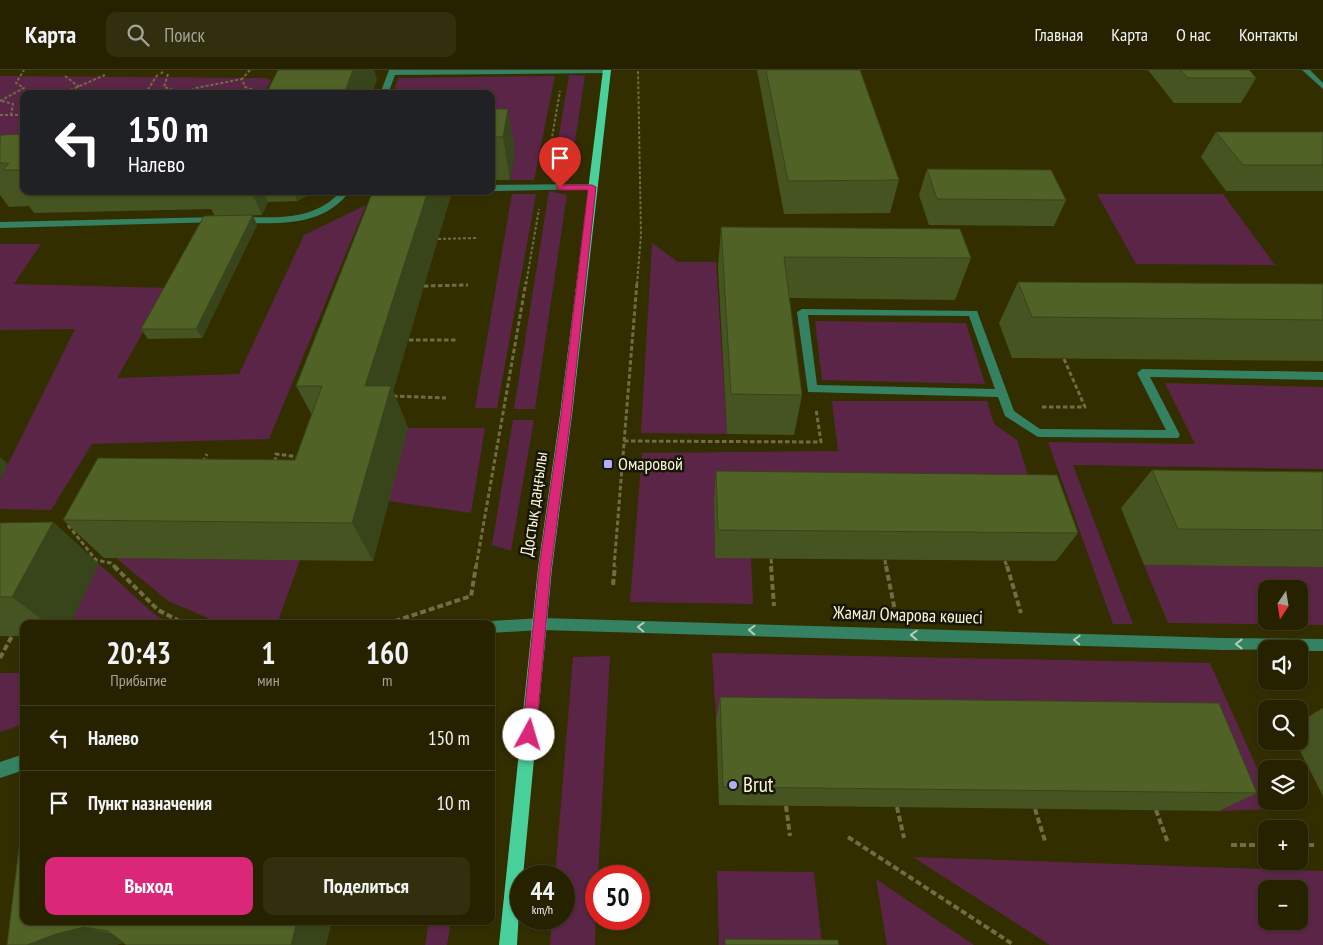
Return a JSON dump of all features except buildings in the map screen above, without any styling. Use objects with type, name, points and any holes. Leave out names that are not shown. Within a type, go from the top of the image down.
[{"type":"main road","name":"Достық даңғылы","points":[[508,945],[545,568],[566,415],[607,70]]},
{"type":"street","points":[[385,90],[392,72],[607,70]]},
{"type":"street","points":[[1306,70],[1323,86]]},
{"type":"street","points":[[495,188],[592,187]]},
{"type":"street","points":[[0,225],[296,219],[314,216],[327,210],[343,195]]},
{"type":"street","points":[[1002,393],[812,389],[802,312],[973,313],[1002,393],[1006,406],[1009,413],[1038,434],[1174,435],[1142,373],[1323,376]]},
{"type":"street","name":"Жамал Омарова көшесі","points":[[495,627],[541,624],[1323,645]]},
{"type":"street","points":[[0,770],[20,763]]},
{"type":"path","points":[[1,100],[12,92],[24,88],[16,83],[24,70]]},
{"type":"path","points":[[148,90],[164,70]]},
{"type":"path","points":[[188,90],[226,84],[242,79],[250,70]]},
{"type":"path","points":[[398,620],[471,596],[564,70]]},
{"type":"path","points":[[613,585],[641,235],[638,70]]},
{"type":"path","points":[[168,74],[164,87],[173,90]]},
{"type":"path","points":[[70,90],[105,75]]},
{"type":"path","points":[[65,76],[78,86],[79,90]]},
{"type":"path","points":[[242,79],[245,87],[254,90]]},
{"type":"path","points":[[1,100],[13,104],[12,115]]},
{"type":"path","points":[[0,115],[20,115]]},
{"type":"path","points":[[438,239],[477,238]]},
{"type":"path","points":[[424,286],[468,285]]},
{"type":"path","points":[[409,340],[457,340]]},
{"type":"path","points":[[1006,406],[1084,406],[1064,359]]},
{"type":"path","points":[[624,441],[820,442],[812,389]]},
{"type":"path","points":[[392,396],[446,398]]},
{"type":"path","points":[[202,463],[207,454]]},
{"type":"path","points":[[275,463],[276,454],[304,458]]},
{"type":"path","points":[[68,524],[96,560],[112,563],[158,610],[177,620]]},
{"type":"path","points":[[771,559],[776,631]]},
{"type":"path","points":[[885,560],[900,635]]},
{"type":"path","points":[[1005,561],[1028,638]]},
{"type":"path","points":[[0,658],[12,636]]},
{"type":"path","points":[[786,806],[790,836]]},
{"type":"path","points":[[897,807],[904,838]]},
{"type":"path","points":[[1035,809],[1045,841]]},
{"type":"path","points":[[1156,810],[1168,843]]},
{"type":"path","points":[[848,836],[1014,945]]},
{"type":"path","points":[[1231,845],[1258,845]]},
{"type":"path","points":[[1308,845],[1317,845]]},
{"type":"shaded area","points":[[569,75],[585,76],[569,181],[551,182]]},
{"type":"shaded area","points":[[0,76],[265,78],[271,80],[266,90],[20,90],[20,149],[0,149]]},
{"type":"shaded area","points":[[555,76],[534,180],[510,180],[515,151],[495,152],[495,90],[394,90],[398,78]]},
{"type":"shaded area","points":[[549,191],[567,195],[535,409],[514,409]]},
{"type":"shaded area","points":[[512,194],[536,194],[497,408],[475,408]]},
{"type":"shaded area","points":[[1097,194],[1223,194],[1275,265],[1136,264]]},
{"type":"shaded area","points":[[366,205],[269,439],[92,444],[51,510],[0,509],[0,480],[75,329],[0,330],[0,244],[41,244],[14,284],[168,288],[117,378],[239,374],[304,235]]},
{"type":"shaded area","points":[[652,243],[678,262],[716,262],[727,434],[641,433]]},
{"type":"shaded area","points":[[815,321],[966,323],[985,384],[822,380]]},
{"type":"shaded area","points":[[1165,383],[1323,387],[1323,469],[1073,465],[1133,624],[1113,624],[1048,442],[1195,444]]},
{"type":"shaded area","points":[[832,401],[987,401],[994,424],[1017,440],[1037,504],[714,501],[715,558],[751,558],[753,604],[630,602],[642,453],[838,451]]},
{"type":"shaded area","points":[[513,420],[534,420],[511,551],[492,545]]},
{"type":"shaded area","points":[[408,428],[485,428],[471,513],[388,501]]},
{"type":"shaded area","points":[[116,558],[300,560],[278,620],[213,620],[168,601]]},
{"type":"shaded area","points":[[99,564],[154,614],[164,620],[72,620]]},
{"type":"shaded area","points":[[1144,565],[1323,567],[1323,625],[1308,625],[1308,580],[1258,580],[1258,624],[1168,623]]},
{"type":"shaded area","points":[[712,653],[1210,663],[1258,770],[1258,810],[1219,811],[1185,725],[716,720]]},
{"type":"shaded area","points":[[610,656],[599,865],[585,865],[585,930],[595,930],[595,945],[550,945],[551,930],[575,930],[575,865],[556,865],[573,657]]},
{"type":"shaded area","points":[[0,673],[20,673],[20,725],[0,732]]},
{"type":"shaded area","points":[[913,857],[1323,871],[1323,945],[1050,945]]},
{"type":"shaded area","points":[[717,871],[814,872],[822,945],[719,945]]},
{"type":"shaded area","points":[[876,879],[974,945],[887,945]]},
{"type":"shaded area","points":[[428,925],[450,925],[447,945],[425,945]]},
{"type":"place","name":"Омаровой","points":[[608,464]]},
{"type":"place","name":"Brut","points":[[733,785]]},
{"type":"route","points":[[529,735],[545,568],[566,415],[592,187],[560,188]]}]
